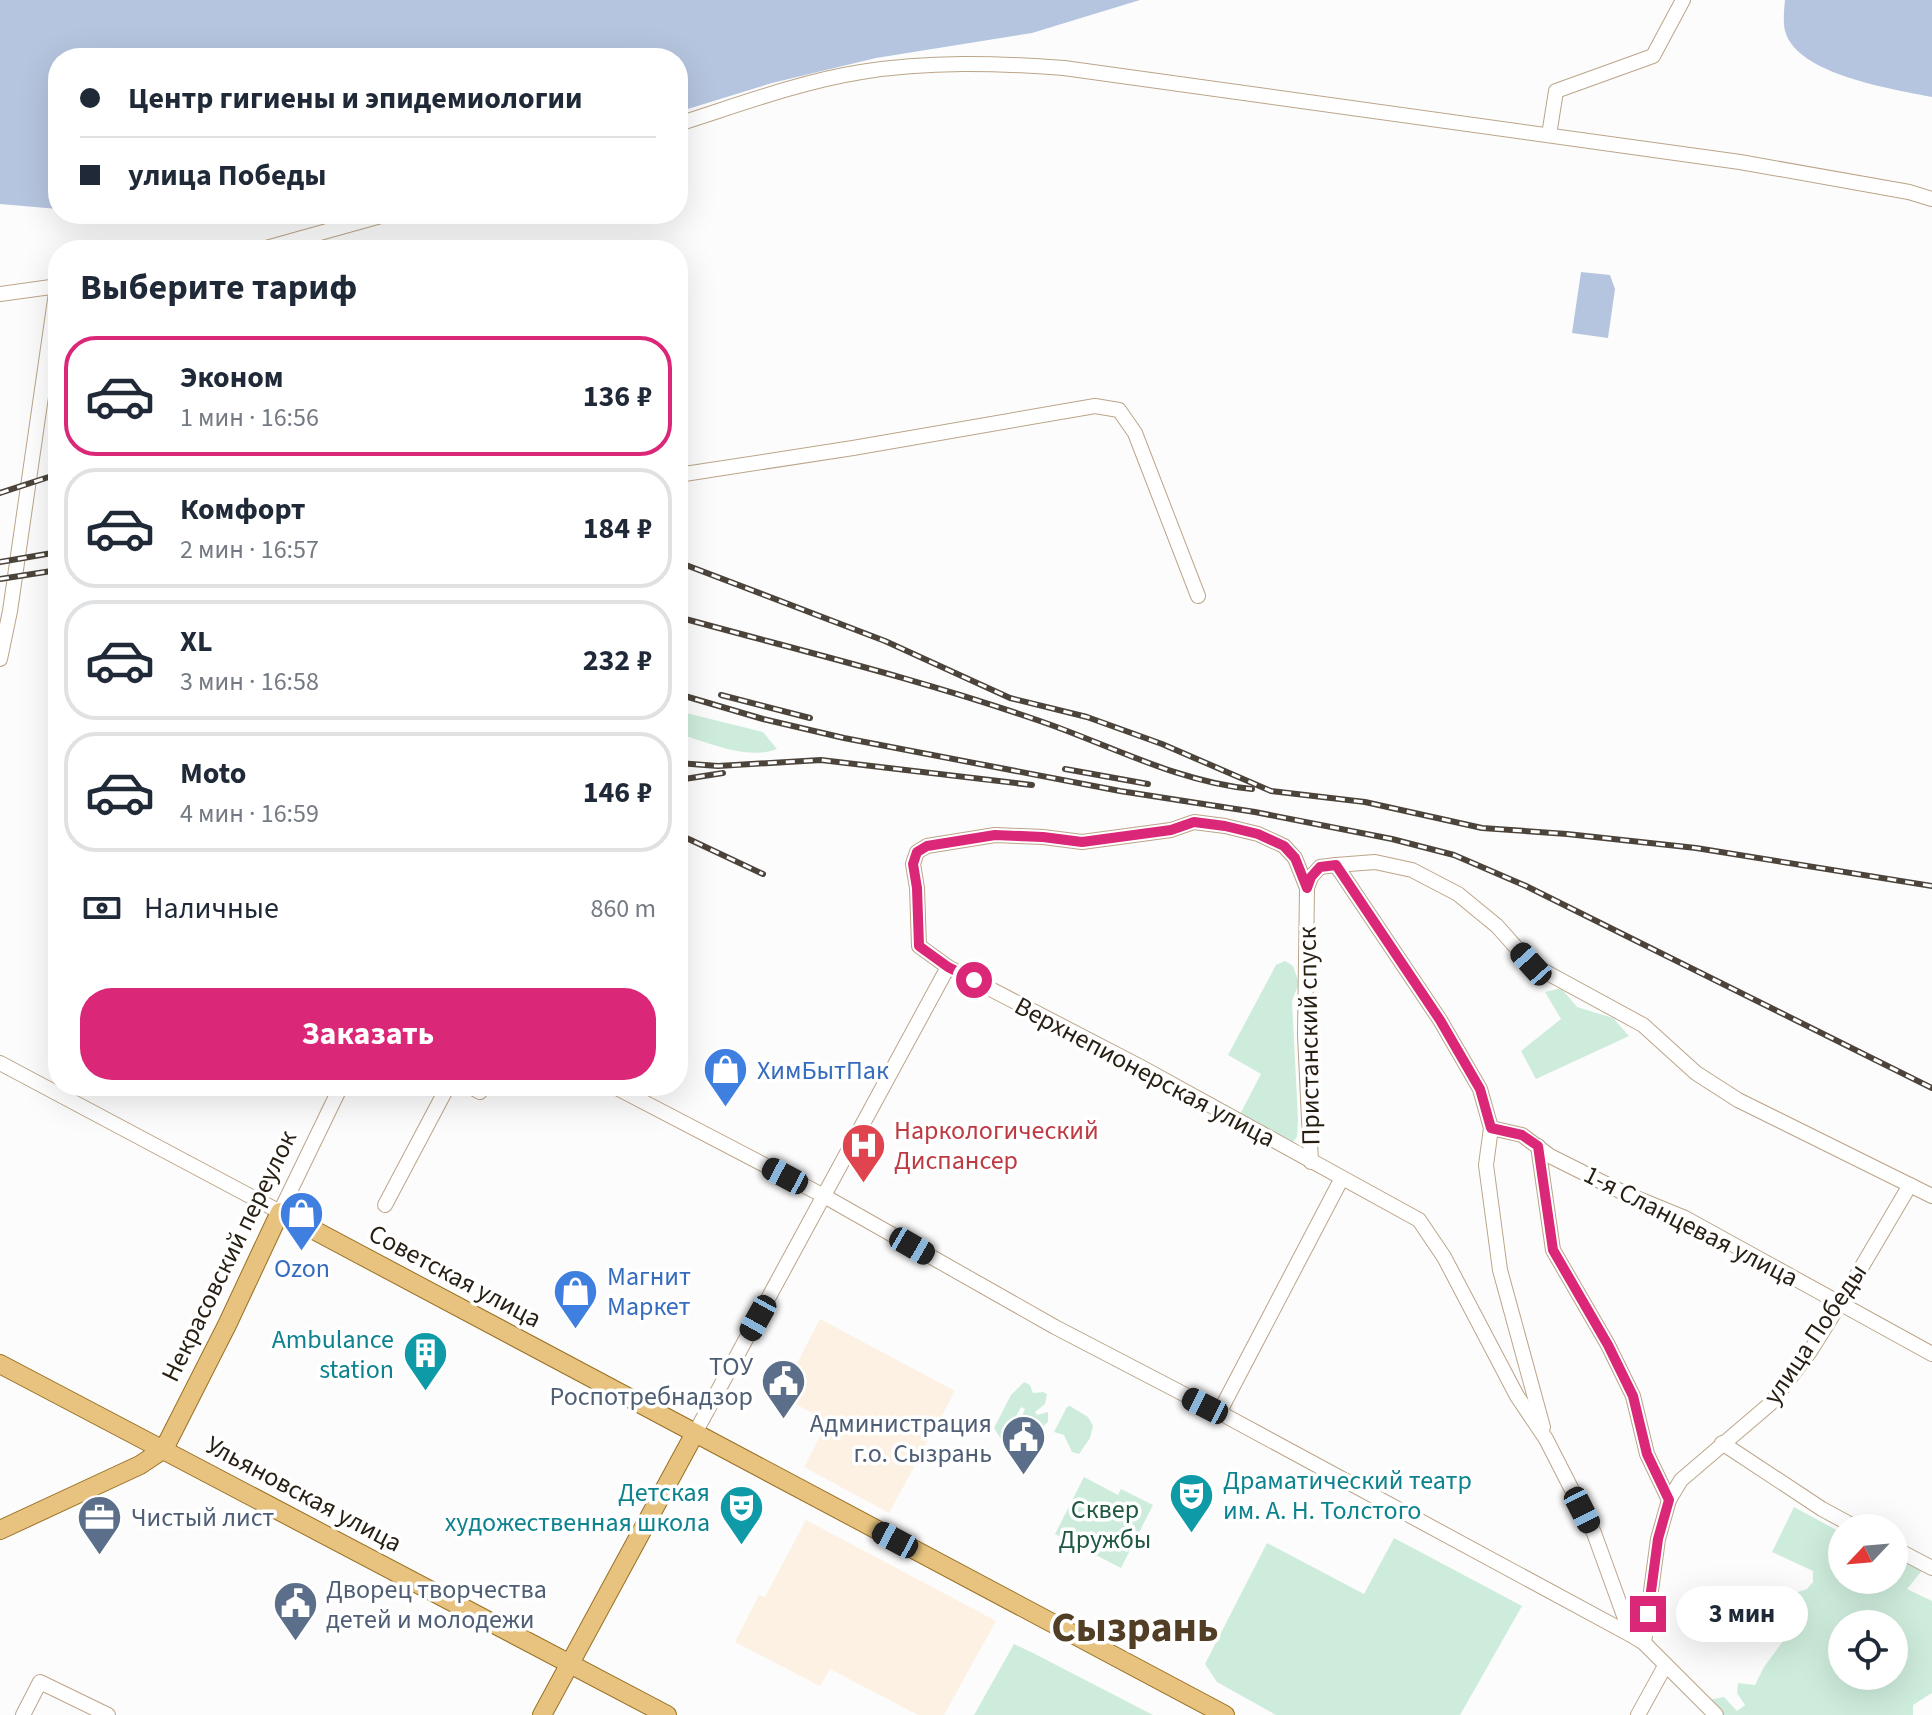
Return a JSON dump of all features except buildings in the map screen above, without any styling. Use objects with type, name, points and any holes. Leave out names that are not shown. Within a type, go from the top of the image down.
[{"type":"main road","name":"Советская улица","points":[[280,1212],[1225,1715]]},
{"type":"main road","name":"Некрасовский переулок","points":[[164,1449],[280,1212]]},
{"type":"main road","name":"Ульяновская улица","points":[[0,1364],[667,1715]]},
{"type":"main road","points":[[542,1715],[695,1433]]},
{"type":"main road","points":[[0,1530],[129,1471],[164,1449]]},
{"type":"street","points":[[1549,135],[1556,91],[1653,56],[1683,0]]},
{"type":"street","points":[[688,121],[811,82],[845,75],[898,67],[1003,64],[1064,68],[1740,162],[1909,192],[1932,199]]},
{"type":"street","points":[[295,240],[352,224]]},
{"type":"street","points":[[0,294],[48,287]]},
{"type":"street","points":[[0,659],[48,397]]},
{"type":"street","points":[[688,473],[1095,406],[1119,410],[1135,433],[1198,596]]},
{"type":"street","name":"Верхнепионерская улица","points":[[1307,888],[1295,858],[1284,846],[1247,831],[1194,822],[1171,830],[1082,842],[995,835],[927,846],[917,852],[913,864],[919,946],[948,967],[1161,1078],[1419,1220],[1444,1257],[1517,1396],[1546,1439]]},
{"type":"street","points":[[1638,1639],[1594,1533],[1546,1439],[1500,1270],[1486,1165],[1491,1128],[1480,1089],[1440,1020],[1336,865],[1375,862],[1412,870],[1458,894],[1497,926],[1531,964],[1643,1025],[1707,1079],[1738,1100],[1932,1196]]},
{"type":"street","name":"Пристанский спуск","points":[[1311,1162],[1305,1035],[1307,888],[1320,867],[1336,865]]},
{"type":"street","points":[[695,1433],[948,967]]},
{"type":"street","name":"Советская улица","points":[[0,1063],[48,1089]]},
{"type":"street","name":"Советская улица","points":[[62,1096],[280,1212]]},
{"type":"street","name":"Некрасовский переулок","points":[[280,1212],[336,1096]]},
{"type":"street","points":[[385,1205],[443,1096]]},
{"type":"street","points":[[632,1096],[824,1196],[1055,1327],[1638,1639],[1716,1715]]},
{"type":"street","name":"1-я Сланцевая улица","points":[[1491,1128],[1522,1135],[1550,1156],[1624,1193],[1685,1218],[1932,1354]]},
{"type":"street","points":[[1538,1146],[1553,1250],[1608,1345],[1633,1396],[1647,1454],[1669,1500]]},
{"type":"street","points":[[1219,1413],[1342,1178]]},
{"type":"street","name":"улица Победы","points":[[1638,1639],[1669,1500],[1681,1480],[1770,1404],[1809,1353],[1910,1185]]},
{"type":"street","points":[[1722,1443],[1831,1514]]},
{"type":"street","points":[[1908,1555],[1932,1568]]},
{"type":"street","points":[[1638,1715],[1665,1666]]},
{"type":"street","points":[[23,1715],[40,1682],[108,1715]]},
{"type":"shaded area","points":[[820,1319],[955,1391],[889,1513],[804,1467],[828,1421],[780,1396]]},
{"type":"shaded area","points":[[806,1520],[996,1621],[944,1715],[918,1715],[830,1669],[820,1686],[735,1642],[759,1595],[765,1597]]},
{"type":"green space","points":[[688,713],[763,732],[777,749],[753,753],[688,737]]},
{"type":"green space","points":[[1285,961],[1293,966],[1299,983],[1292,1001],[1298,1119],[1297,1137],[1291,1144],[1239,1116],[1261,1074],[1228,1055],[1276,965]]},
{"type":"green space","points":[[1561,988],[1577,1007],[1613,1018],[1629,1036],[1536,1079],[1521,1051],[1561,1019],[1545,992]]},
{"type":"green space","points":[[1024,1382],[1030,1385],[1033,1393],[1047,1394],[1045,1404],[1035,1412],[1037,1415],[1048,1412],[1048,1422],[1040,1429],[1030,1428],[1021,1418],[1025,1409],[1021,1407],[1012,1424],[1015,1429],[1021,1427],[1026,1432],[1018,1448],[1007,1449],[994,1428],[1011,1395]]},
{"type":"green space","points":[[1070,1406],[1088,1417],[1093,1426],[1090,1438],[1079,1454],[1072,1452],[1064,1435],[1054,1432]]},
{"type":"green space","name":"Сквер Дружбы","points":[[1084,1477],[1118,1495],[1121,1489],[1153,1505],[1121,1568],[1055,1534]]},
{"type":"green space","points":[[1794,1507],[1828,1525],[1828,1594],[1908,1594],[1908,1589],[1932,1601],[1932,1693],[1913,1705],[1913,1715],[1706,1715],[1708,1700],[1724,1697],[1737,1711],[1745,1705],[1737,1693],[1738,1683],[1755,1685],[1764,1667],[1792,1629],[1784,1616],[1786,1596],[1807,1589],[1813,1582],[1813,1571],[1772,1552]]},
{"type":"green space","points":[[1394,1538],[1522,1606],[1460,1715],[1276,1715],[1217,1682],[1205,1664],[1267,1543],[1364,1594]]},
{"type":"green space","points":[[1908,1557],[1924,1568],[1908,1588]]},
{"type":"green space","points":[[1014,1644],[1033,1653],[1153,1715],[974,1715]]},
{"type":"water","points":[[0,0],[1140,0],[1032,33],[876,58],[772,83],[688,109],[688,48],[48,48],[48,208],[0,204]]},
{"type":"water","points":[[1785,0],[1932,0],[1932,97],[1848,78],[1808,59],[1793,46],[1785,31]]},
{"type":"water","points":[[1581,272],[1610,275],[1615,289],[1608,338],[1572,333]]},
{"type":"railway","points":[[0,493],[48,477]]},
{"type":"railway","points":[[0,562],[48,554]]},
{"type":"railway","points":[[688,566],[885,641],[1010,698],[1087,717],[1162,744],[1271,791],[1365,802],[1482,828],[1696,848],[1932,886]]},
{"type":"railway","points":[[0,579],[48,572]]},
{"type":"railway","points":[[688,620],[948,691],[1197,779],[1252,789]]},
{"type":"railway","points":[[721,695],[810,718]]},
{"type":"railway","points":[[688,697],[844,738],[1120,791],[1255,812],[1392,839],[1454,855],[1526,886],[1932,1088]]},
{"type":"railway","points":[[688,764],[718,766],[821,760],[1032,785]]},
{"type":"railway","points":[[1065,769],[1148,784]]},
{"type":"railway","points":[[688,778],[723,773]]},
{"type":"railway","points":[[688,839],[763,874]]},
{"type":"place","name":"ХимБытПак","points":[[726,1109]]},
{"type":"place","name":"Наркологический Диспансер","points":[[863,1184]]},
{"type":"place","name":"Ozon","points":[[302,1252]]},
{"type":"place","name":"Магнит Маркет","points":[[576,1330]]},
{"type":"place","name":"Ambulance station","points":[[425,1393]]},
{"type":"place","name":"ТОУ Роспотребнадзор","points":[[784,1420]]},
{"type":"place","name":"Администрация г.о. Сызрань","points":[[1023,1477]]},
{"type":"place","name":"Драматический театр им. А. Н. Толстого","points":[[1192,1534]]},
{"type":"place","name":"Детская художественная школа","points":[[741,1546]]},
{"type":"place","name":"Чистый лист","points":[[100,1556]]},
{"type":"place","name":"Дворец творчества детей и молодежи","points":[[295,1643]]},
{"type":"district","name":"Сызрань","points":[[1135,1628]]},
{"type":"route","points":[[974,980],[948,967],[919,946],[913,864],[917,852],[927,846],[995,835],[1082,842],[1171,830],[1194,822],[1258,834],[1284,846],[1295,858],[1307,888],[1320,867],[1336,865],[1440,1020],[1480,1089],[1491,1128],[1522,1135],[1538,1146],[1553,1250],[1608,1345],[1633,1396],[1647,1454],[1669,1500],[1658,1539],[1648,1614]]}]
